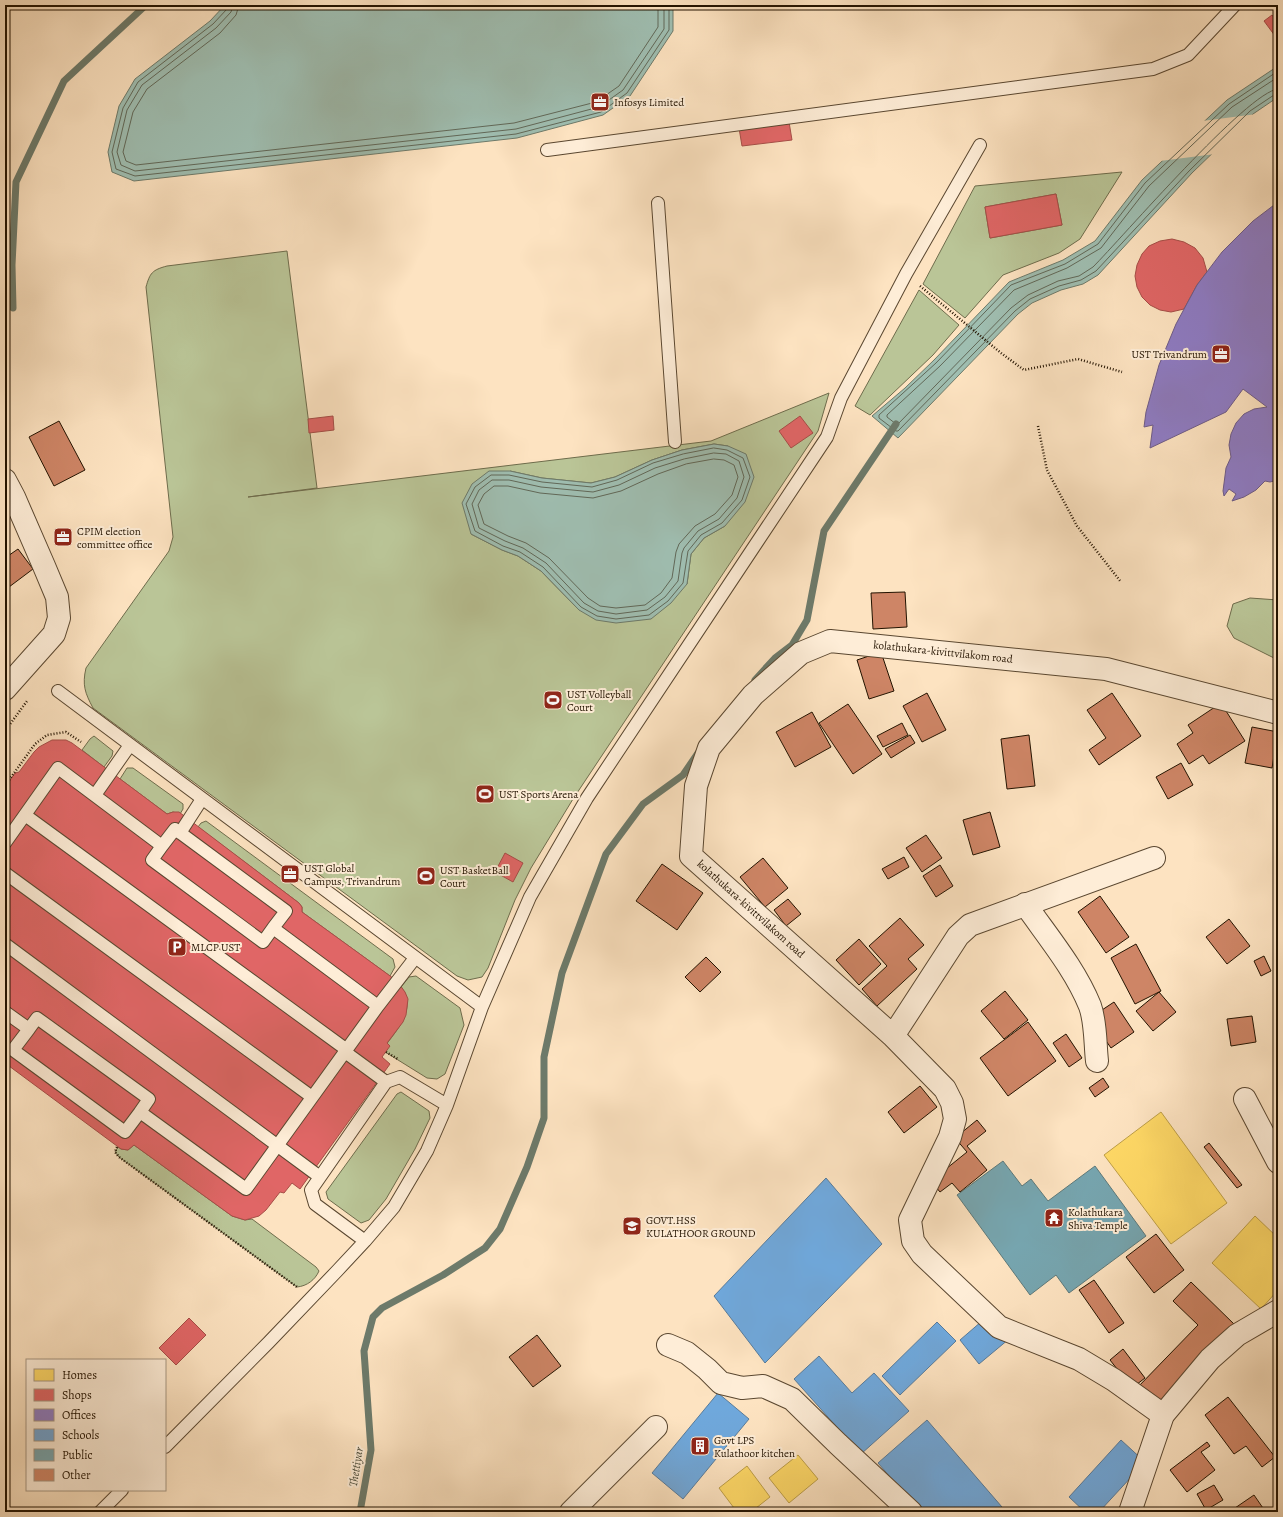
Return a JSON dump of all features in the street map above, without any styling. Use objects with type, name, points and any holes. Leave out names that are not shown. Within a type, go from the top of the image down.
[{"type":"street","points":[[5,480],[14,497],[57,597],[59,618],[54,634],[5,689]]},
{"type":"street","name":"kolathukara-kivittvilakom road","points":[[1163,1415],[1114,1380],[1079,1360],[999,1327],[922,1254],[913,1241],[910,1220],[950,1137],[955,1119],[952,1103],[945,1089],[893,1036],[691,856],[696,786],[709,748],[753,695],[801,653],[830,641],[1106,669],[1278,713]]},
{"type":"street","points":[[893,1036],[958,936],[970,925],[1154,858]]},
{"type":"street","points":[[1025,904],[1073,974],[1090,1006],[1094,1023],[1097,1061]]},
{"type":"street","points":[[1245,1099],[1278,1162]]},
{"type":"street","points":[[1130,1512],[1163,1415],[1210,1359],[1238,1335],[1278,1311]]},
{"type":"street","points":[[668,1345],[687,1353],[721,1383],[742,1388],[763,1386],[792,1399],[911,1512]]},
{"type":"street","points":[[571,1512],[656,1427]]},
{"type":"lane","points":[[547,150],[1153,69],[1188,55],[1235,5]]},
{"type":"lane","points":[[166,1446],[269,1342],[365,1241],[394,1207],[427,1151],[447,1105],[482,1008],[530,897],[591,792],[827,437],[840,398],[906,274],[980,145]]},
{"type":"lane","points":[[658,203],[676,442]]},
{"type":"lane","points":[[58,691],[482,1008]]},
{"type":"lane","points":[[95,796],[130,745]]},
{"type":"lane","points":[[5,843],[58,768],[162,846]]},
{"type":"lane","points":[[180,832],[202,799]]},
{"type":"lane","points":[[25,815],[386,1082]]},
{"type":"lane","points":[[174,829],[180,832],[286,910],[264,942],[152,860],[174,829]]},
{"type":"lane","points":[[5,873],[312,1097]]},
{"type":"lane","points":[[273,928],[378,1006]]},
{"type":"lane","points":[[5,944],[320,1177]]},
{"type":"lane","points":[[140,1112],[246,1189],[378,1006],[415,958]]},
{"type":"lane","points":[[5,1012],[29,1029]]},
{"type":"lane","points":[[37,1018],[148,1099],[125,1132],[13,1050],[29,1029],[37,1018]]},
{"type":"lane","points":[[365,1241],[314,1204],[311,1190],[386,1082],[400,1077],[447,1105]]},
{"type":"lane","points":[[100,1512],[121,1491]]},
{"type":"path","points":[[906,274],[1001,353],[1024,370],[1078,360],[1122,372]]},
{"type":"path","points":[[1038,426],[1047,470],[1077,526],[1121,582]]},
{"type":"path","points":[[9,780],[35,744],[47,735],[66,732],[81,742]]},
{"type":"path","points":[[386,1052],[403,1063]]},
{"type":"path","points":[[118,1147],[115,1152],[119,1157],[297,1287]]},
{"type":"green space","points":[[1122,172],[1080,239],[1059,253],[1003,275],[965,318],[923,284],[975,186]],"holes":[[[1056,194],[1062,225],[990,238],[985,207]]]},
{"type":"green space","points":[[287,251],[317,488],[248,497],[711,441],[829,393],[818,431],[573,799],[531,868],[515,900],[488,968],[482,977],[468,980],[457,976],[93,708],[88,698],[84,684],[86,668],[169,551],[173,537],[146,287],[152,273],[167,266]],"holes":[[[714,444],[728,446],[725,526],[704,538],[691,554],[687,584],[579,610],[541,571],[518,556],[502,550],[471,534],[510,471],[542,478],[591,483],[615,477],[652,460],[682,450]]]},
{"type":"green space","points":[[919,290],[959,325],[933,355],[870,415],[855,406]]},
{"type":"green space","points":[[1250,598],[1278,600],[1278,660],[1234,638],[1227,626],[1233,604]]},
{"type":"green space","points":[[94,736],[113,751],[112,756],[104,767],[82,750]]},
{"type":"green space","points":[[127,768],[133,768],[183,804],[183,809],[180,814],[173,812],[167,814],[120,779]]},
{"type":"green space","points":[[206,821],[393,959],[395,967],[390,976],[302,912],[302,907],[299,903],[198,827],[201,823]]},
{"type":"green space","points":[[416,976],[460,1008],[464,1025],[445,1074],[437,1079],[427,1078],[382,1050],[399,1028],[406,1012],[406,995],[401,987],[409,977]]},
{"type":"green space","points":[[401,1092],[429,1111],[430,1118],[415,1149],[386,1199],[369,1220],[361,1223],[328,1199],[326,1192],[397,1094]]},
{"type":"green space","points":[[134,1145],[232,1216],[245,1220],[252,1219],[316,1267],[319,1271],[315,1277],[307,1284],[297,1287],[119,1157],[115,1152],[118,1147],[128,1150]]},
{"type":"water","points":[[225,5],[673,5],[673,31],[630,96],[603,115],[517,138],[134,181],[112,172],[108,152],[119,106],[135,79],[210,21]]},
{"type":"water","points":[[1278,66],[1278,97],[1253,114],[1192,173],[1098,275],[1083,284],[1061,290],[1032,303],[1018,314],[898,438],[872,416],[905,388],[934,360],[1009,282],[1063,260],[1095,241],[1142,180],[1227,100]]},
{"type":"water","points":[[714,444],[728,446],[746,454],[754,477],[745,502],[725,526],[704,538],[691,554],[687,584],[671,603],[651,619],[616,623],[596,620],[579,610],[541,571],[518,556],[502,550],[471,534],[462,503],[472,484],[489,471],[510,471],[542,478],[591,483],[615,477],[652,460],[682,450]]},
{"type":"pier","points":[[1257,114],[1215,154],[1160,161],[1202,121]]},
{"type":"building: Homes","points":[[1161,1112],[1227,1203],[1171,1244],[1104,1155]]},
{"type":"building: Homes","points":[[1255,1216],[1278,1238],[1278,1290],[1261,1309],[1212,1263]]},
{"type":"building: Homes","points":[[798,1455],[818,1479],[789,1503],[769,1478]]},
{"type":"building: Homes","points":[[747,1466],[770,1497],[751,1512],[737,1512],[719,1488]]},
{"type":"building: Shops","points":[[1272,15],[1278,22],[1278,40],[1264,21]]},
{"type":"building: Shops","points":[[789,122],[792,140],[742,146],[739,128]]},
{"type":"building: Shops","points":[[1056,194],[1062,225],[990,238],[985,207]]},
{"type":"building: Shops","points":[[1172,239],[1184,242],[1195,248],[1203,258],[1207,272],[1197,285],[1184,309],[1171,312],[1160,310],[1150,305],[1142,297],[1137,287],[1135,276],[1137,265],[1142,254],[1149,246],[1160,241]]},
{"type":"building: Shops","points":[[333,416],[334,430],[309,433],[308,419]]},
{"type":"building: Shops","points":[[800,416],[813,433],[791,448],[779,431]]},
{"type":"building: Shops","name":"MLCP UST","points":[[52,740],[66,740],[72,743],[167,814],[179,812],[299,903],[302,907],[302,912],[397,981],[405,992],[408,999],[406,1015],[403,1022],[387,1043],[390,1046],[382,1057],[390,1064],[300,1189],[292,1183],[284,1193],[280,1192],[266,1210],[259,1216],[245,1220],[232,1216],[134,1145],[128,1150],[121,1149],[5,1063],[5,781],[8,783],[15,773],[19,772],[39,747]]},
{"type":"building: Shops","points":[[505,853],[523,863],[513,882],[495,872]]},
{"type":"building: Shops","points":[[189,1318],[206,1335],[176,1365],[159,1348]]},
{"type":"building: Offices","name":"UST Trivandrum","points":[[1278,202],[1278,480],[1270,482],[1265,481],[1256,490],[1244,497],[1232,501],[1236,494],[1229,489],[1224,496],[1223,491],[1226,468],[1231,457],[1229,445],[1231,434],[1236,423],[1244,414],[1254,409],[1267,407],[1243,389],[1226,412],[1150,448],[1153,425],[1144,427],[1146,412],[1159,365],[1176,324],[1197,285],[1222,252],[1253,221]]},
{"type":"building: Schools","points":[[826,1178],[882,1244],[765,1363],[714,1296]]},
{"type":"building: Schools","points":[[989,1315],[1009,1339],[979,1364],[960,1340]]},
{"type":"building: Schools","points":[[937,1322],[956,1341],[900,1395],[882,1376]]},
{"type":"building: Schools","points":[[819,1356],[852,1393],[874,1373],[909,1411],[861,1454],[794,1379]]},
{"type":"building: Schools","name":"Govt LPS Kulathoor kitchen","points":[[718,1393],[749,1419],[683,1499],[652,1473]]},
{"type":"building: Schools","points":[[927,1420],[1002,1507],[996,1512],[921,1512],[878,1463]]},
{"type":"building: Schools","points":[[1121,1440],[1145,1462],[1099,1512],[1085,1512],[1069,1497]]},
{"type":"building: Public","name":"Kolathukara Shiva Temple","points":[[1003,1161],[1022,1186],[1031,1179],[1048,1201],[1095,1166],[1146,1236],[1069,1293],[1056,1275],[1030,1295],[957,1195]]},
{"type":"building: Other","points":[[59,421],[85,470],[54,486],[29,437]]},
{"type":"building: Other","points":[[18,549],[33,569],[5,590],[5,558]]},
{"type":"building: Other","points":[[905,592],[907,627],[873,629],[871,593]]},
{"type":"building: Other","points":[[881,652],[894,691],[869,699],[857,660]]},
{"type":"building: Other","points":[[927,693],[946,730],[922,742],[903,706]]},
{"type":"building: Other","points":[[1112,693],[1141,736],[1099,765],[1089,750],[1106,738],[1087,710]]},
{"type":"building: Other","points":[[1221,703],[1245,741],[1209,764],[1203,755],[1189,764],[1177,744],[1193,733],[1188,725]]},
{"type":"building: Other","points":[[848,704],[882,754],[853,774],[819,723]]},
{"type":"building: Other","points":[[812,712],[831,747],[795,767],[776,732]]},
{"type":"building: Other","points":[[902,723],[908,735],[883,747],[877,736]]},
{"type":"building: Other","points":[[1252,727],[1278,732],[1272,768],[1245,763]]},
{"type":"building: Other","points":[[910,735],[915,743],[891,758],[885,749]]},
{"type":"building: Other","points":[[1029,735],[1035,786],[1007,789],[1001,739]]},
{"type":"building: Other","points":[[1181,763],[1193,785],[1168,799],[1156,777]]},
{"type":"building: Other","points":[[990,812],[1000,847],[973,855],[963,820]]},
{"type":"building: Other","points":[[926,835],[942,858],[922,872],[906,848]]},
{"type":"building: Other","points":[[904,857],[909,867],[888,879],[882,869]]},
{"type":"building: Other","points":[[763,858],[788,888],[765,907],[740,877]]},
{"type":"building: Other","points":[[662,864],[703,893],[677,930],[636,901]]},
{"type":"building: Other","points":[[940,865],[953,886],[936,897],[923,876]]},
{"type":"building: Other","points":[[1100,896],[1129,937],[1106,953],[1078,912]]},
{"type":"building: Other","points":[[788,899],[801,914],[786,926],[774,910]]},
{"type":"building: Other","points":[[900,918],[924,945],[908,959],[917,969],[877,1006],[862,989],[887,966],[869,946]]},
{"type":"building: Other","points":[[1229,919],[1250,946],[1227,964],[1206,937]]},
{"type":"building: Other","points":[[859,939],[881,964],[859,985],[836,960]]},
{"type":"building: Other","points":[[1136,944],[1161,991],[1135,1004],[1111,958]]},
{"type":"building: Other","points":[[1264,956],[1271,971],[1261,976],[1254,961]]},
{"type":"building: Other","points":[[706,957],[721,972],[700,992],[685,977]]},
{"type":"building: Other","points":[[1005,991],[1028,1020],[1004,1039],[981,1011]]},
{"type":"building: Other","points":[[1159,992],[1176,1012],[1153,1031],[1136,1011]]},
{"type":"building: Other","points":[[1114,1002],[1134,1032],[1111,1048],[1090,1018]]},
{"type":"building: Other","points":[[1252,1016],[1256,1042],[1231,1046],[1227,1019]]},
{"type":"building: Other","points":[[1028,1022],[1056,1061],[1008,1096],[980,1058]]},
{"type":"building: Other","points":[[1066,1034],[1082,1058],[1069,1067],[1053,1043]]},
{"type":"building: Other","points":[[1103,1078],[1109,1087],[1095,1097],[1089,1088]]},
{"type":"building: Other","points":[[920,1086],[937,1107],[904,1133],[888,1112]]},
{"type":"building: Other","points":[[977,1120],[986,1131],[967,1146],[987,1170],[960,1192],[952,1183],[940,1192],[931,1181],[967,1152],[955,1138]]},
{"type":"building: Other","points":[[1209,1143],[1242,1185],[1237,1188],[1204,1147]]},
{"type":"building: Other","points":[[1156,1234],[1184,1270],[1154,1293],[1126,1257]]},
{"type":"building: Other","points":[[1094,1280],[1124,1323],[1109,1333],[1079,1290]]},
{"type":"building: Other","points":[[1191,1282],[1236,1326],[1157,1409],[1136,1389],[1198,1325],[1173,1301]]},
{"type":"building: Other","points":[[537,1335],[561,1366],[533,1387],[509,1357]]},
{"type":"building: Other","points":[[1123,1349],[1145,1378],[1132,1388],[1110,1360]]},
{"type":"building: Other","points":[[1228,1397],[1275,1457],[1262,1467],[1246,1446],[1234,1454],[1205,1415]]},
{"type":"building: Other","points":[[1207,1442],[1210,1446],[1201,1452],[1215,1470],[1187,1492],[1170,1470]]},
{"type":"building: Other","points":[[1214,1485],[1223,1500],[1206,1510],[1197,1494]]},
{"type":"building: Other","points":[[1254,1495],[1265,1511],[1238,1512],[1235,1508]]},
{"type":"waterway","points":[[13,308],[12,265],[16,182],[64,81],[146,5]]},
{"type":"waterway","points":[[755,680],[775,658],[792,645],[807,620],[824,531],[896,424]]},
{"type":"waterway","name":"Thettiyar","points":[[360,1512],[371,1450],[364,1351],[373,1317],[382,1308],[443,1275],[485,1248],[500,1229],[527,1167],[544,1118],[544,1057],[562,973],[606,854],[643,804],[683,775],[698,753]]},
{"type":"place","name":"Infosys Limited","points":[[600,102]]},
{"type":"place","name":"UST Trivandrum","points":[[1221,354]]},
{"type":"place","name":"CPIM election committee office","points":[[63,537]]},
{"type":"place","name":"UST Volleyball Court","points":[[553,700]]},
{"type":"place","name":"UST Sports Arena","points":[[485,794]]},
{"type":"place","name":"UST Global Campus, Trivandrum","points":[[290,874]]},
{"type":"place","name":"UST BasketBall Court","points":[[426,876]]},
{"type":"place","name":"MLCP UST","points":[[177,947]]},
{"type":"place","name":"Kolathukara Shiva Temple","points":[[1054,1218]]},
{"type":"place","name":"GOVT.HSS KULATHOOR GROUND","points":[[632,1226]]},
{"type":"place","name":"Govt LPS Kulathoor kitchen","points":[[700,1446]]}]
